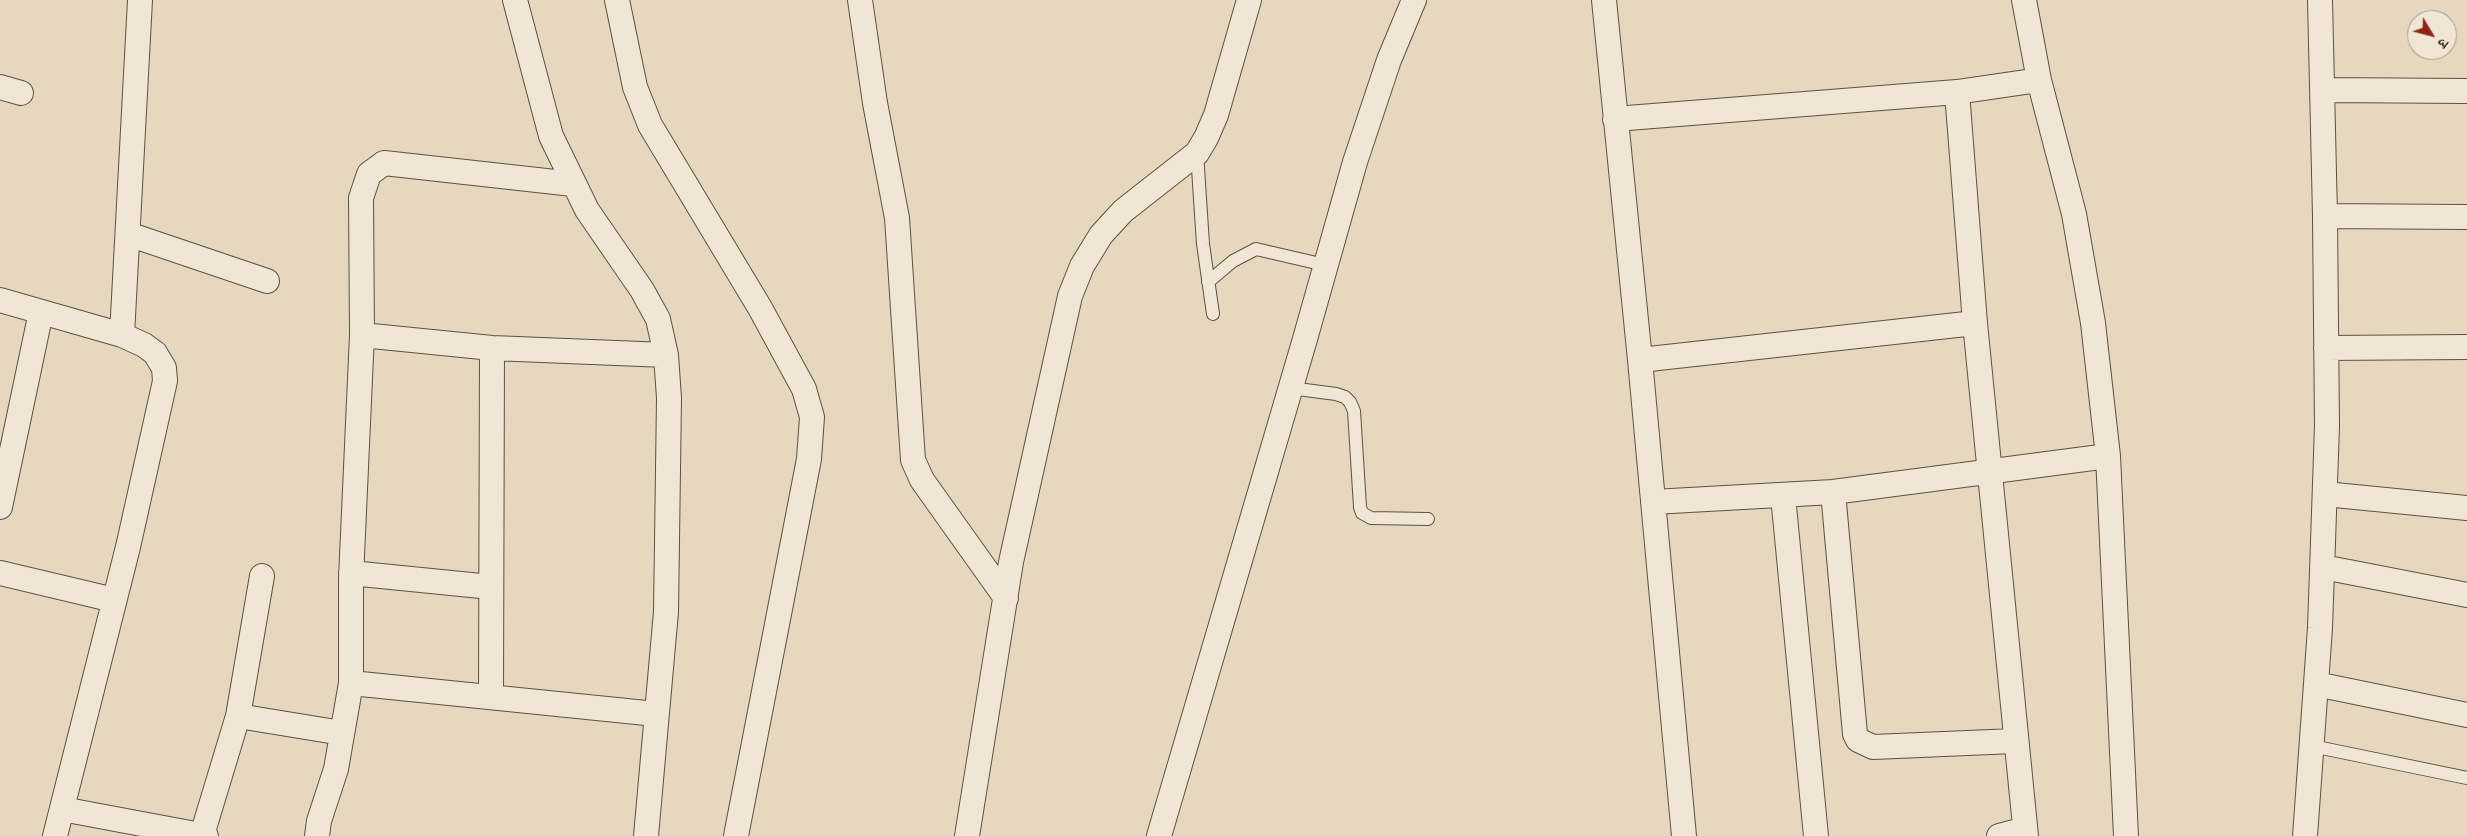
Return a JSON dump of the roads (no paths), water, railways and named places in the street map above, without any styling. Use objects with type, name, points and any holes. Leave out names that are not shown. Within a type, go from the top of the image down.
[{"type":"street","points":[[122,335],[140,0]]},
{"type":"street","points":[[515,0],[551,136],[587,210],[642,290],[658,319],[666,355],[669,398],[666,612],[646,836]]},
{"type":"street","points":[[617,0],[635,87],[650,125],[764,316],[804,389],[812,417],[807,469],[736,836]]},
{"type":"street","points":[[860,0],[875,102],[897,218],[913,460],[922,480],[1006,598]]},
{"type":"street","points":[[967,836],[1006,598],[1070,296],[1082,266],[1101,235],[1124,211],[1197,153],[1216,115],[1249,0]]},
{"type":"street","points":[[1159,836],[1355,162],[1389,60],[1414,0]]},
{"type":"street","points":[[1604,0],[1640,360],[1684,836]]},
{"type":"street","points":[[2024,0],[2040,80],[2074,214],[2093,323],[2108,456],[2126,836]]},
{"type":"street","points":[[2305,836],[2323,567],[2327,426],[2326,216],[2320,0]]},
{"type":"street","points":[[1615,119],[1957,92],[2040,80]]},
{"type":"street","points":[[2323,90],[2467,91]]},
{"type":"street","points":[[1957,92],[1975,323],[2025,833],[1999,836]]},
{"type":"street","points":[[317,836],[336,769],[351,682],[351,573],[362,335],[362,198],[369,174],[376,167],[384,163],[573,184]]},
{"type":"street","points":[[2326,216],[2467,217]]},
{"type":"street","points":[[128,234],[267,281]]},
{"type":"street","points":[[0,300],[122,335],[154,352],[164,368],[165,381],[114,600],[55,836]]},
{"type":"street","points":[[0,507],[6,442],[41,312]]},
{"type":"street","points":[[1640,360],[1975,323]]},
{"type":"street","points":[[362,335],[492,348],[666,355]]},
{"type":"street","points":[[491,697],[492,348]]},
{"type":"street","points":[[2326,348],[2467,348]]},
{"type":"street","points":[[1653,502],[1833,492],[1990,473],[2108,456]]},
{"type":"street","points":[[1833,492],[1855,734],[1858,740],[1873,747],[2015,741]]},
{"type":"street","points":[[2325,494],[2467,508]]},
{"type":"street","points":[[1784,496],[1816,836]]},
{"type":"street","points":[[2323,567],[2467,595]]},
{"type":"street","points":[[351,573],[491,587]]},
{"type":"street","points":[[0,574],[114,600]]},
{"type":"street","points":[[62,809],[198,835],[238,716],[262,576]]},
{"type":"street","points":[[351,682],[656,714]]},
{"type":"street","points":[[2316,684],[2467,715]]},
{"type":"street","points":[[238,716],[342,733]]},
{"type":"lane","points":[[1197,153],[1203,244],[1212,314]]},
{"type":"lane","points":[[1208,282],[1233,261],[1256,249],[1325,265]]},
{"type":"lane","points":[[1290,388],[1336,394],[1345,397],[1350,402],[1354,410],[1362,513],[1371,518],[1428,519]]},
{"type":"lane","points":[[2312,746],[2467,778]]}]
